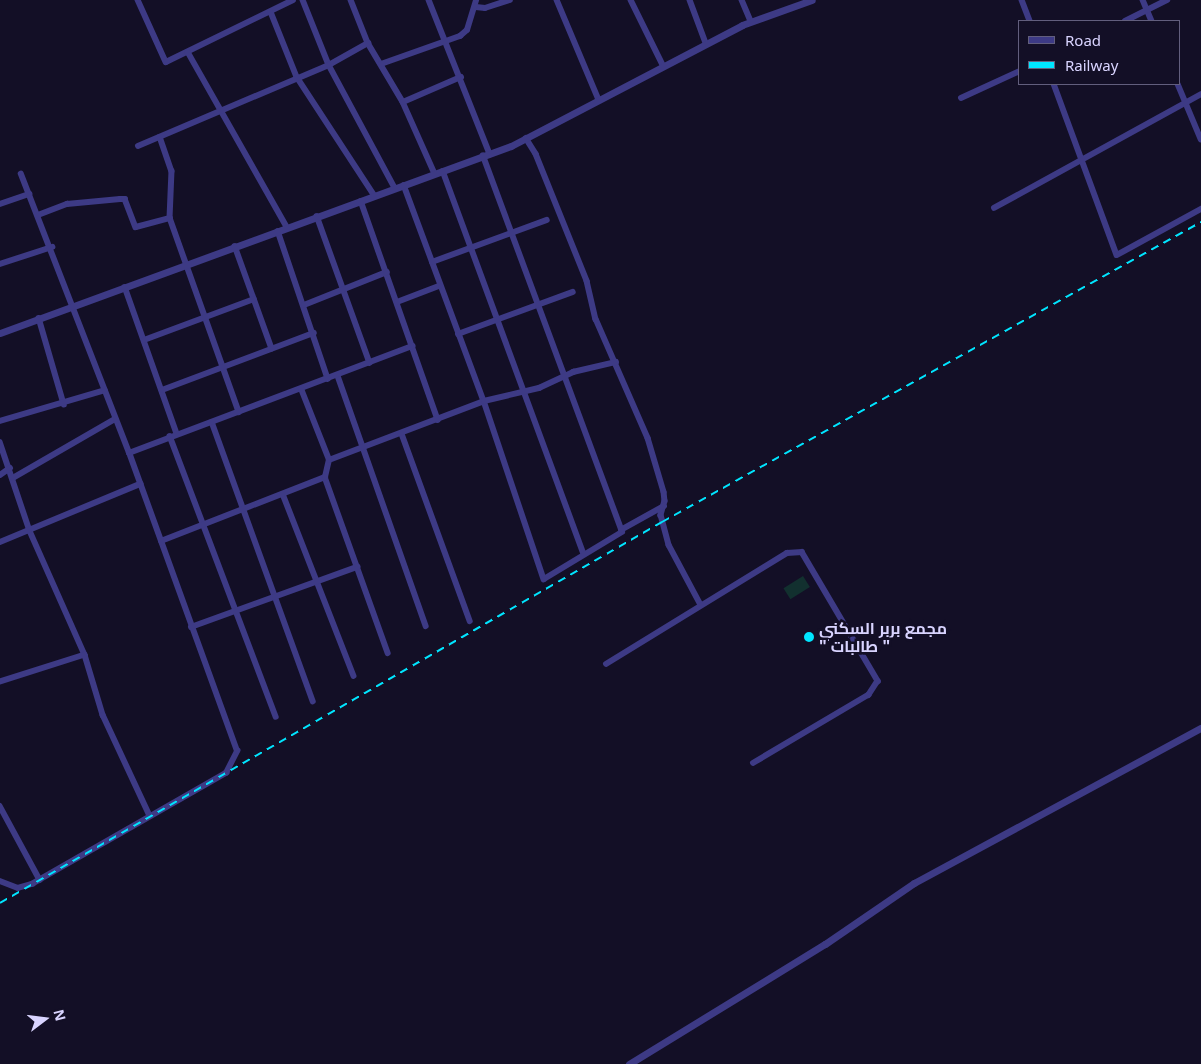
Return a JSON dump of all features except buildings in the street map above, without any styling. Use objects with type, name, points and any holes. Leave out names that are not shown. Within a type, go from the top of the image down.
[{"type":"street","points":[[138,0],[166,62],[293,0]]},
{"type":"street","points":[[303,0],[329,66],[395,188]]},
{"type":"street","points":[[351,0],[368,43],[403,102],[435,174]]},
{"type":"street","points":[[429,0],[461,77],[512,233],[621,530]]},
{"type":"street","points":[[381,64],[468,30],[476,3],[485,8],[510,0]]},
{"type":"street","points":[[558,0],[600,100]]},
{"type":"street","points":[[631,0],[663,65]]},
{"type":"street","points":[[690,0],[706,42]]},
{"type":"street","points":[[742,0],[751,22]]},
{"type":"street","points":[[0,333],[487,155],[526,138],[600,100],[706,42],[801,2],[812,0]]},
{"type":"street","points":[[1022,0],[1030,20]]},
{"type":"street","points":[[1143,0],[1152,20]]},
{"type":"street","points":[[1127,20],[1167,0]]},
{"type":"street","points":[[271,12],[298,77],[375,196]]},
{"type":"street","points":[[138,146],[298,77],[329,66],[368,43]]},
{"type":"street","points":[[188,52],[287,227]]},
{"type":"street","points":[[961,98],[1018,72]]},
{"type":"street","points":[[403,102],[461,77]]},
{"type":"street","points":[[1054,85],[1117,255],[1201,209]]},
{"type":"street","points":[[1178,85],[1201,139]]},
{"type":"street","points":[[994,208],[1201,94]]},
{"type":"street","points":[[160,137],[172,171],[170,218],[188,263],[239,412]]},
{"type":"street","points":[[526,138],[536,154],[587,281],[596,319],[648,438],[664,492],[662,522],[669,545],[701,605]]},
{"type":"street","points":[[443,170],[584,554]]},
{"type":"street","points":[[0,881],[18,888],[40,880],[226,773],[237,751],[130,453],[115,419],[52,246],[22,174]]},
{"type":"street","points":[[404,185],[439,286],[484,401],[544,579],[622,532],[621,530],[664,506]]},
{"type":"street","points":[[0,204],[29,194]]},
{"type":"street","points":[[38,215],[67,204],[125,199],[136,227],[170,218]]},
{"type":"street","points":[[361,201],[438,420]]},
{"type":"street","points":[[317,216],[370,363]]},
{"type":"street","points":[[432,262],[547,220]]},
{"type":"street","points":[[278,231],[328,379]]},
{"type":"street","points":[[0,264],[52,246]]},
{"type":"street","points":[[235,246],[272,348]]},
{"type":"street","points":[[304,305],[344,291],[387,272]]},
{"type":"street","points":[[397,302],[439,286]]},
{"type":"street","points":[[125,287],[177,434]]},
{"type":"street","points":[[458,334],[573,292]]},
{"type":"street","points":[[144,340],[254,299]]},
{"type":"street","points":[[39,318],[64,404]]},
{"type":"street","points":[[162,390],[314,333]]},
{"type":"street","points":[[130,453],[170,436],[338,376],[412,346]]},
{"type":"street","points":[[329,460],[402,434],[484,401],[525,392],[566,376],[616,362]]},
{"type":"street","points":[[338,376],[426,626]]},
{"type":"street","points":[[301,389],[329,460],[325,477],[388,653]]},
{"type":"street","points":[[0,421],[64,404],[106,390]]},
{"type":"street","points":[[13,478],[115,419]]},
{"type":"street","points":[[212,422],[313,701]]},
{"type":"street","points":[[402,434],[470,621]]},
{"type":"street","points":[[170,436],[276,717]]},
{"type":"street","points":[[0,442],[30,531],[85,655],[103,715],[150,816]]},
{"type":"street","points":[[0,475],[10,468]]},
{"type":"street","points":[[161,541],[325,477]]},
{"type":"street","points":[[0,542],[140,484]]},
{"type":"street","points":[[283,494],[315,581],[354,676]]},
{"type":"street","points":[[606,664],[786,553],[802,552],[877,676],[876,689],[754,763]]},
{"type":"street","points":[[191,627],[357,567]]},
{"type":"street","points":[[0,682],[85,655]]},
{"type":"street","points":[[629,1064],[825,944],[914,883],[1201,728]]},
{"type":"street","points":[[0,806],[40,880]]},
{"type":"green space","points":[[803,576],[810,587],[790,599],[783,588]]},
{"type":"railway","points":[[0,903],[662,522],[1201,222]]},
{"type":"place","name":"مجمع بربر السكني \" طالبات \"","points":[[809,637]]}]
